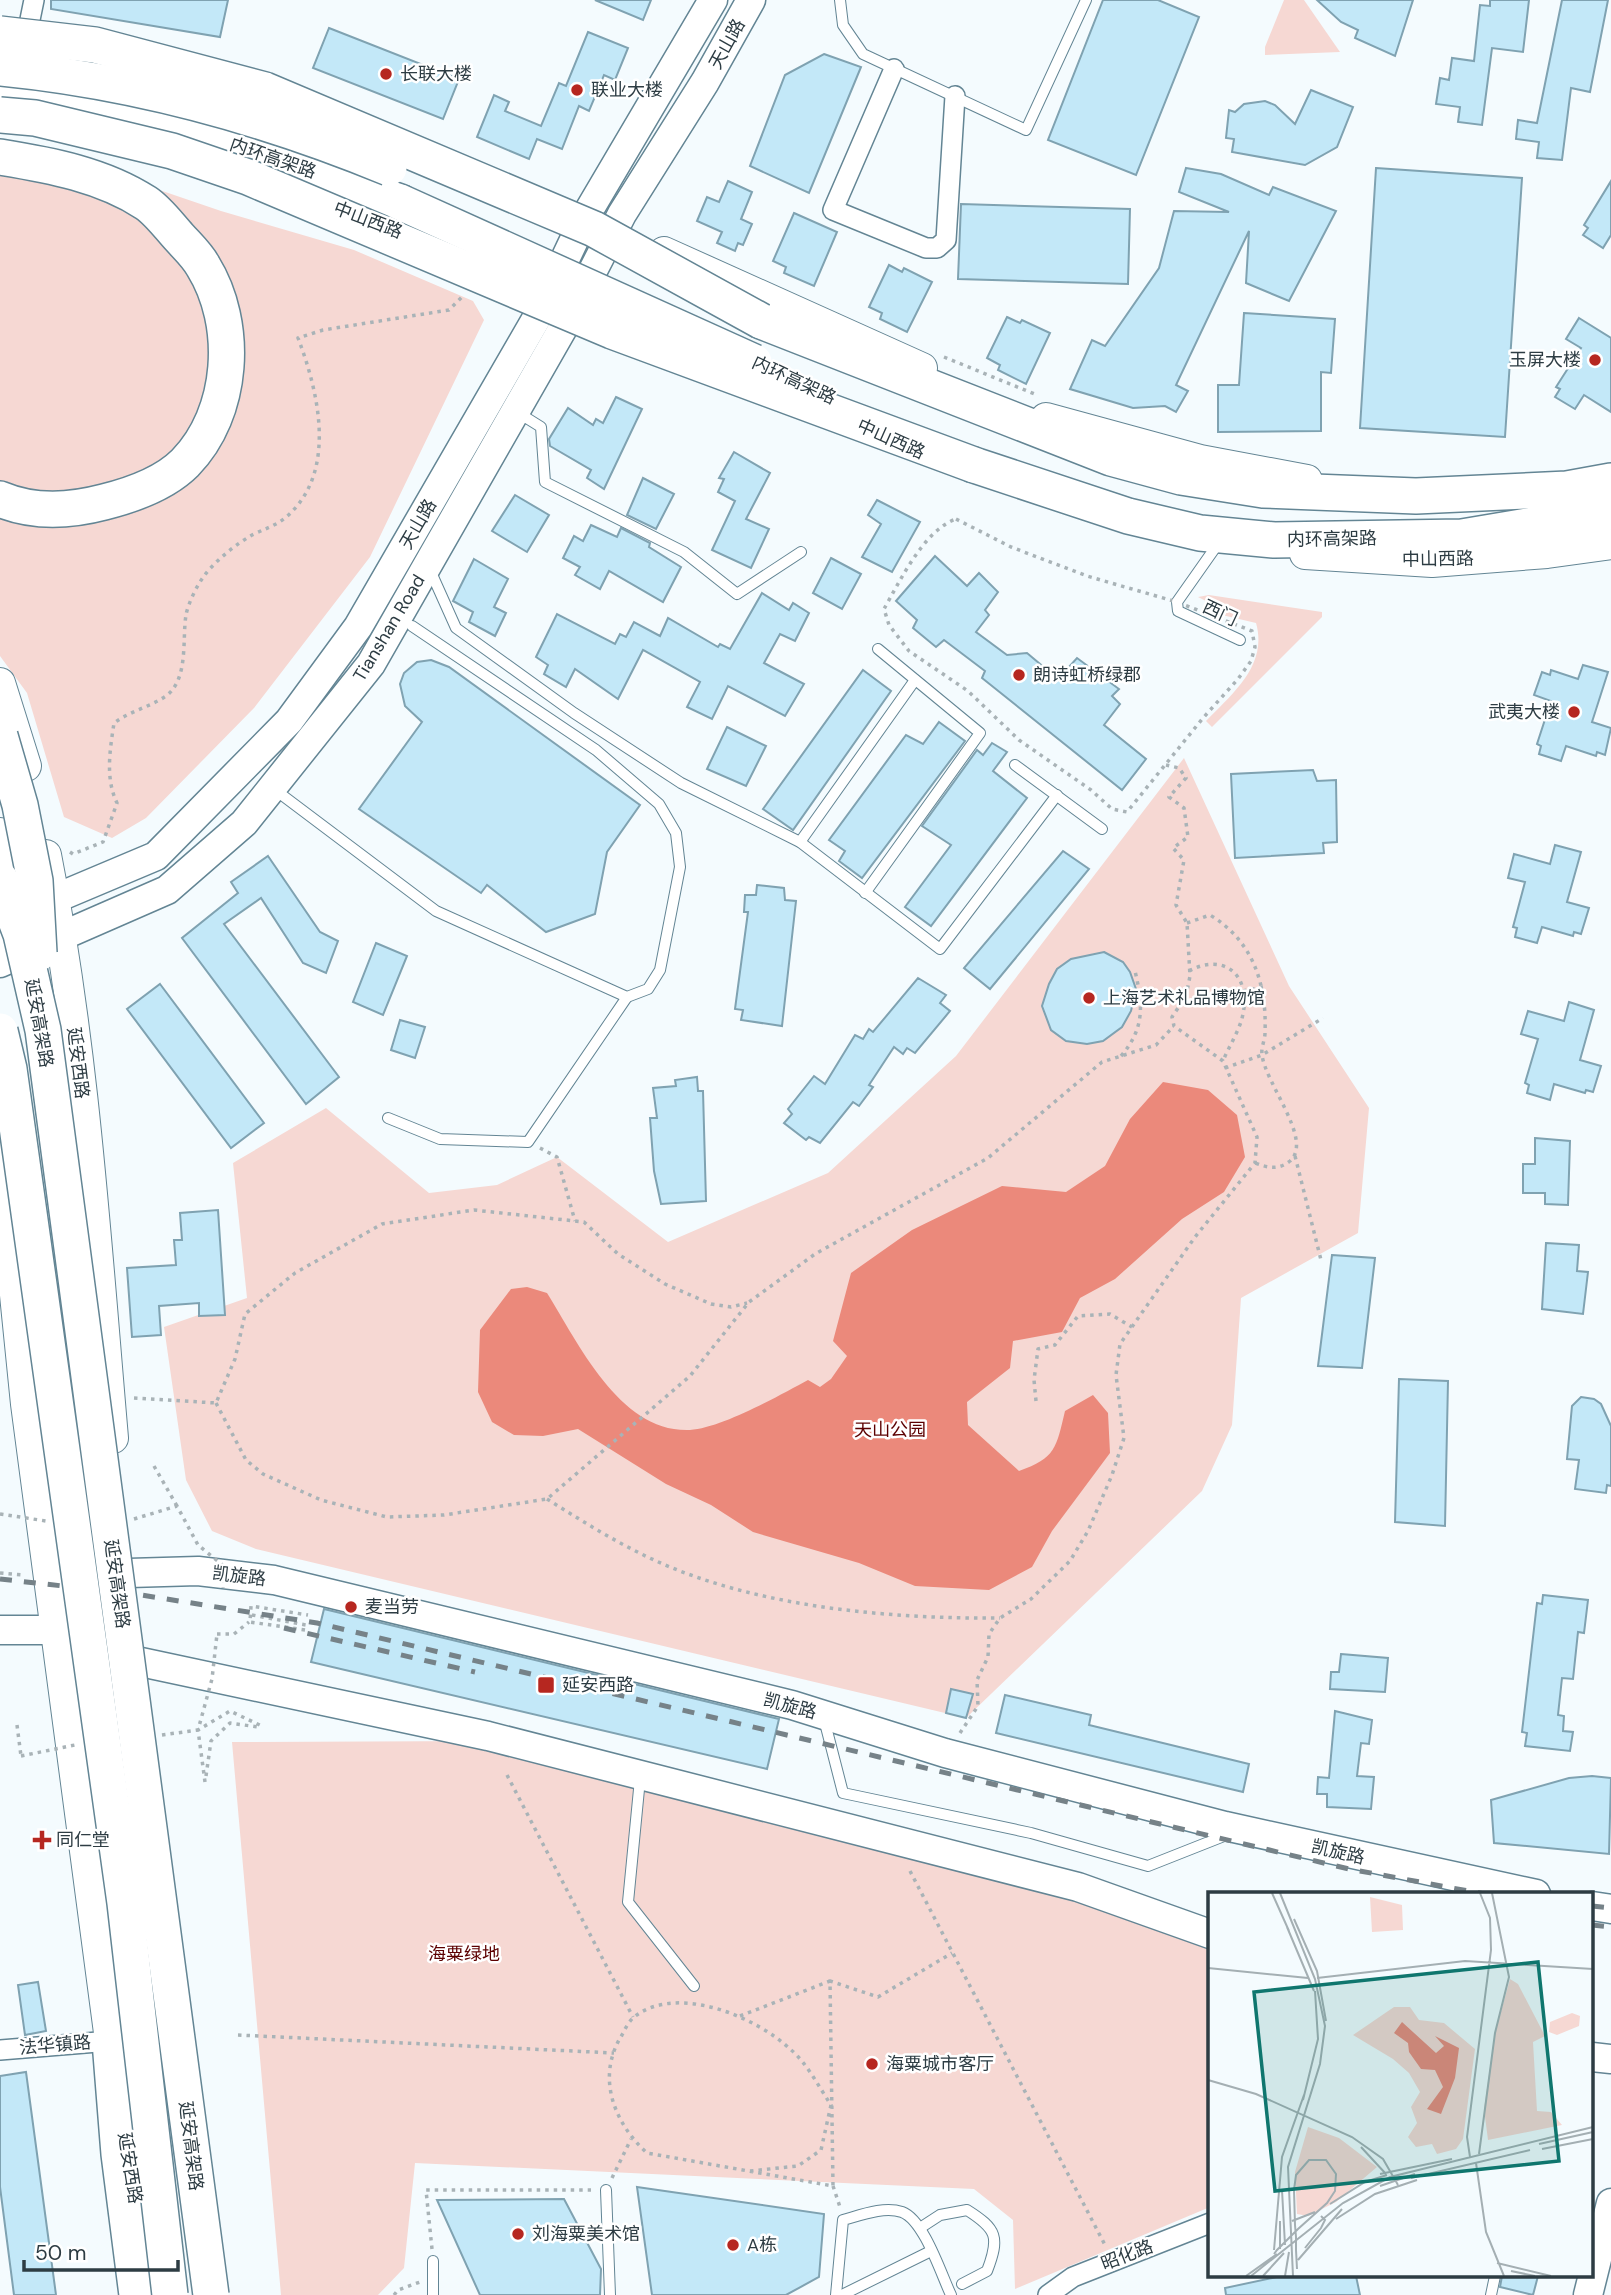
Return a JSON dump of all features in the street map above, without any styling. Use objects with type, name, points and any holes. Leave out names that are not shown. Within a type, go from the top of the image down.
[{"type":"highway","points":[[5,55],[95,45],[265,90],[594,229],[761,321],[1111,458],[1181,477],[1263,490],[1416,496],[1567,489],[1611,479]]},
{"type":"highway","name":"内环高架路","points":[[0,93],[58,99],[185,127],[400,202],[634,306],[974,465],[1128,516],[1200,533],[1274,540],[1462,537],[1611,512]]},
{"type":"highway","points":[[0,116],[35,118],[172,151],[248,177],[612,331],[974,465]]},
{"type":"highway","points":[[0,157],[40,164],[116,186],[149,205],[203,265],[220,302],[228,347],[220,397],[207,432],[184,463],[157,483],[122,498],[66,509],[14,505],[0,499]]},
{"type":"highway","points":[[0,736],[20,805],[35,881],[43,1030]]},
{"type":"highway","name":"延安高架路","points":[[0,879],[21,934],[43,1030],[211,2295]]},
{"type":"highway","name":"延安高架路","points":[[0,1031],[9,1069],[125,1903],[170,2295]]},
{"type":"highway","points":[[110,2041],[119,2154],[137,2295]]},
{"type":"main road","points":[[5,55],[177,77],[300,109],[585,217],[1010,409],[1200,460],[1307,480],[1422,489],[1611,479]]},
{"type":"main road","name":"中山西路","points":[[0,116],[33,120],[146,144],[257,177],[564,295],[990,483],[1114,530],[1215,548],[1432,562],[1547,554],[1611,544]]},
{"type":"main road","name":"延安西路","points":[[0,682],[30,779],[61,938],[82,1097],[114,1451],[129,1573],[163,1919],[218,2295]]},
{"type":"main road","name":"延安西路","points":[[0,833],[10,929],[27,952],[88,1366],[114,1451]]},
{"type":"main road","name":"延安西路","points":[[0,1146],[26,1404],[93,1928],[151,2295]]},
{"type":"main road","name":"延安西路","points":[[0,1309],[26,1404]]},
{"type":"main road","points":[[93,1928],[163,1919]]},
{"type":"main road","name":"延安西路","points":[[110,2041],[119,2295]]},
{"type":"street","points":[[5,55],[34,0]]},
{"type":"street","name":"天山路","points":[[564,295],[585,217],[713,0]]},
{"type":"street","name":"天山路","points":[[10,929],[54,899],[156,856],[289,721],[358,627],[564,295],[614,230],[705,82],[751,0]]},
{"type":"street","points":[[894,69],[833,210],[926,248],[937,248],[946,240],[955,96]]},
{"type":"street","name":"Tianshan Road","points":[[0,964],[167,890],[244,823],[274,788],[371,664],[514,410],[564,295]]},
{"type":"street","name":"凯旋路","points":[[129,1573],[198,1571],[274,1580],[823,1715],[945,1753],[1240,1829],[1527,1892]]},
{"type":"street","points":[[57,1630],[129,1573]]},
{"type":"street","points":[[0,1630],[57,1630],[136,1661],[488,1736],[1078,1887],[1208,1933]]},
{"type":"street","name":"法华镇路","points":[[0,2050],[110,2041]]},
{"type":"street","points":[[1596,2244],[1611,2203]]},
{"type":"street","name":"昭化路","points":[[1048,2295],[1073,2277],[1208,2224]]},
{"type":"lane","points":[[840,0],[843,25],[863,54],[1026,130],[1086,0]]},
{"type":"lane","points":[[514,410],[541,427],[545,481],[684,552],[737,594],[802,552]]},
{"type":"lane","name":"西门","points":[[1215,548],[1177,602],[1178,611],[1240,640]]},
{"type":"lane","points":[[428,563],[436,587],[456,628],[574,713],[681,783],[800,842],[940,949],[1057,795]]},
{"type":"lane","points":[[388,1118],[440,1139],[528,1142],[627,997],[648,989],[660,970],[680,867],[676,833],[659,804],[596,750],[412,626]]},
{"type":"lane","points":[[865,893],[980,733],[878,649]]},
{"type":"lane","points":[[800,842],[915,680]]},
{"type":"lane","points":[[1015,765],[1102,829]]},
{"type":"lane","points":[[274,788],[436,911],[627,997]]},
{"type":"lane","points":[[823,1715],[843,1793],[1031,1833],[1148,1866],[1240,1829]]},
{"type":"lane","points":[[640,1775],[628,1902],[694,1986]]},
{"type":"lane","points":[[606,2190],[610,2295]]},
{"type":"lane","points":[[836,2295],[843,2220],[883,2210],[904,2213],[920,2228],[951,2295]]},
{"type":"lane","points":[[920,2228],[940,2215],[967,2210],[989,2225],[997,2245],[987,2271],[962,2284]]},
{"type":"lane","points":[[842,2295],[931,2251]]},
{"type":"lane","points":[[433,2261],[433,2295]]},
{"type":"path","points":[[42,835],[73,854],[103,842],[117,803],[112,792],[109,756],[114,723],[131,711],[167,695],[176,682],[181,667],[186,612],[204,576],[230,548],[286,517],[314,481],[319,427],[315,394],[298,338],[323,330],[449,310],[471,288]]},
{"type":"path","points":[[943,356],[1047,397]]},
{"type":"path","points":[[956,519],[1011,547],[1087,576],[1177,602],[1252,631],[1255,647],[1251,661],[1238,679],[1127,812],[1112,809],[1091,790],[1019,740],[968,691],[909,651],[889,625],[884,609],[907,568],[941,524],[956,519]]},
{"type":"path","points":[[945,1753],[978,1706],[976,1680],[988,1657],[989,1634],[1000,1618],[1031,1599],[1070,1561],[1088,1531],[1124,1438],[1116,1375],[1120,1345],[1195,1237],[1255,1163],[1257,1137],[1223,1061],[1174,1026],[1172,1017],[1186,996],[1189,971],[1187,923],[1176,905],[1184,860],[1173,848],[1188,837],[1188,825],[1184,807],[1169,797],[1186,778],[1179,768],[1166,765]]},
{"type":"path","points":[[1187,923],[1210,915],[1227,925],[1254,959],[1264,986],[1265,1034],[1262,1055],[1289,1122],[1297,1134],[1295,1156],[1321,1260]]},
{"type":"path","points":[[1189,971],[1205,962],[1220,963],[1233,970],[1243,991],[1243,1015],[1223,1061]]},
{"type":"path","points":[[1121,1056],[1135,1040],[1143,1002],[1135,971]]},
{"type":"path","points":[[1243,991],[1264,986]]},
{"type":"path","points":[[1225,1068],[1262,1055],[1323,1018]]},
{"type":"path","points":[[216,1403],[246,1460],[263,1474],[321,1500],[387,1517],[444,1515],[547,1499],[690,1376],[749,1302],[815,1254],[988,1158],[1102,1062],[1156,1045],[1174,1026]]},
{"type":"path","points":[[528,1142],[557,1157],[575,1221]]},
{"type":"path","points":[[1255,1163],[1277,1167],[1295,1156]]},
{"type":"path","points":[[216,1403],[235,1359],[245,1314],[295,1273],[382,1224],[474,1210],[584,1222],[618,1254],[665,1284],[711,1304],[731,1307],[749,1302]]},
{"type":"path","points":[[1036,1401],[1034,1380],[1038,1349],[1055,1345],[1078,1316],[1110,1314],[1132,1327]]},
{"type":"path","points":[[131,1398],[216,1403]]},
{"type":"path","points":[[154,1466],[177,1506]]},
{"type":"path","points":[[547,1499],[604,1535],[656,1561],[730,1588],[866,1613],[931,1619],[1000,1618]]},
{"type":"path","points":[[250,1622],[251,1606],[308,1615]]},
{"type":"path","points":[[217,1634],[234,1633],[250,1622],[305,1628],[252,1615]]},
{"type":"path","points":[[230,1712],[264,1727],[230,1723],[211,1741],[205,1782],[198,1730],[230,1712]]},
{"type":"path","points":[[17,1725],[21,1756]]},
{"type":"path","points":[[507,1775],[633,2017]]},
{"type":"path","points":[[910,1871],[1113,2261]]},
{"type":"path","points":[[740,2017],[830,1981],[878,1997],[952,1953]]},
{"type":"path","points":[[830,1981],[833,2186],[843,2220]]},
{"type":"path","points":[[750,2171],[798,2166],[821,2150],[831,2105],[792,2050],[771,2033],[740,2017],[696,2002],[661,2005],[633,2017],[614,2053],[607,2083],[619,2118],[631,2139],[647,2153],[833,2186]]},
{"type":"path","points":[[238,2035],[614,2053]]},
{"type":"path","points":[[433,2261],[426,2190],[606,2190],[631,2139]]},
{"type":"path","points":[[394,2295],[398,2290],[433,2277]]},
{"type":"green space","points":[[1284,0],[1304,0],[1340,52],[1265,55],[1265,47]]},
{"type":"green space","points":[[0,169],[136,182],[221,211],[354,250],[473,301],[484,320],[370,557],[254,708],[146,818],[112,838],[64,817],[27,693],[0,656]]},
{"type":"green space","points":[[1209,595],[1322,612],[1322,617],[1212,727],[1206,721],[1246,677],[1257,652],[1258,638],[1256,623],[1205,611],[1206,601],[1198,597]]},
{"type":"green space","name":"天山公园","points":[[1184,758],[1289,986],[1369,1108],[1358,1233],[1241,1298],[1232,1425],[1202,1491],[966,1718],[256,1549],[212,1531],[186,1480],[164,1327],[247,1298],[233,1163],[326,1108],[429,1193],[497,1185],[557,1157],[668,1242],[828,1173],[956,1056]]},
{"type":"green space","name":"海粟绿地","points":[[482,1741],[1077,1890],[1208,1941],[1208,2208],[1015,2289],[1013,2220],[974,2189],[415,2163],[404,2268],[378,2295],[281,2295],[232,1742]]},
{"type":"shaded area","points":[[1163,1082],[1208,1090],[1237,1115],[1245,1157],[1224,1192],[1182,1219],[1115,1279],[1080,1298],[1062,1332],[1013,1341],[1010,1368],[967,1402],[968,1425],[1019,1471],[1041,1461],[1052,1450],[1065,1411],[1093,1395],[1108,1413],[1110,1453],[1052,1531],[1032,1567],[989,1590],[915,1586],[859,1563],[753,1532],[711,1505],[666,1484],[578,1429],[543,1436],[514,1435],[492,1422],[478,1392],[480,1330],[511,1289],[527,1287],[547,1293],[588,1360],[622,1401],[643,1417],[665,1427],[690,1430],[703,1428],[750,1410],[808,1380],[820,1387],[831,1379],[847,1356],[833,1341],[851,1273],[912,1230],[1002,1186],[1066,1192],[1105,1166],[1130,1119]]},
{"type":"building","points":[[51,0],[228,0],[220,37],[51,9]]},
{"type":"building","points":[[595,0],[651,0],[643,20]]},
{"type":"building","points":[[1103,0],[1158,0],[1199,17],[1136,175],[1048,140]]},
{"type":"building","points":[[1317,0],[1413,0],[1395,56],[1355,38],[1358,30],[1341,22]]},
{"type":"building","points":[[1490,0],[1529,0],[1523,52],[1492,48],[1482,125],[1458,122],[1460,107],[1436,104],[1440,78],[1449,80],[1452,58],[1474,61],[1480,5],[1490,6]]},
{"type":"building","points":[[1562,0],[1608,0],[1590,92],[1571,88],[1562,160],[1537,158],[1539,142],[1516,139],[1518,120],[1537,123]]},
{"type":"building","name":"长联大楼","points":[[329,28],[459,79],[443,119],[313,68]]},
{"type":"building","name":"联业大楼","points":[[588,32],[628,48],[615,80],[604,75],[589,111],[579,106],[562,149],[537,139],[529,159],[477,137],[494,95],[509,102],[505,111],[541,126],[559,83],[566,86]]},
{"type":"building","points":[[824,54],[861,67],[809,193],[750,166],[785,75]]},
{"type":"building","points":[[1311,90],[1353,107],[1337,147],[1305,165],[1232,152],[1234,139],[1226,138],[1229,110],[1235,112],[1244,104],[1265,101],[1275,105],[1295,124]]},
{"type":"building","points":[[1186,168],[1221,174],[1269,195],[1273,187],[1336,211],[1289,301],[1246,283],[1249,231],[1176,385],[1188,391],[1176,412],[1165,406],[1133,408],[1070,389],[1092,340],[1105,346],[1159,268],[1174,211],[1229,212],[1179,192]]},
{"type":"building","points":[[1376,168],[1522,178],[1505,437],[1360,428]]},
{"type":"building","points":[[728,181],[752,192],[741,219],[752,224],[743,245],[738,243],[735,251],[717,243],[722,232],[697,221],[707,197],[719,202]]},
{"type":"building","points":[[1611,181],[1611,235],[1603,248],[1583,235],[1588,228],[1584,225]]},
{"type":"building","points":[[961,204],[1130,209],[1128,284],[958,279]]},
{"type":"building","points":[[794,213],[837,232],[814,286],[784,273],[786,267],[773,261]]},
{"type":"building","points":[[889,265],[902,272],[904,268],[932,282],[907,332],[880,319],[882,313],[869,307]]},
{"type":"building","points":[[1244,313],[1335,319],[1331,373],[1321,372],[1321,431],[1218,432],[1218,385],[1239,385]]},
{"type":"building","points":[[1007,317],[1020,323],[1022,320],[1050,333],[1026,384],[998,370],[1000,365],[987,358]]},
{"type":"building","name":"玉屏大楼","points":[[1579,318],[1611,338],[1611,412],[1584,395],[1575,409],[1555,397],[1560,389],[1556,387],[1581,348],[1566,339]]},
{"type":"building","points":[[616,397],[642,409],[604,489],[587,478],[591,470],[550,446],[549,439],[568,408],[593,425],[596,419],[603,423]]},
{"type":"building","points":[[734,452],[770,473],[746,519],[769,529],[751,568],[712,550],[735,501],[718,492],[724,479],[719,478]]},
{"type":"building","points":[[643,478],[674,494],[656,529],[627,515]]},
{"type":"building","points":[[515,495],[549,515],[527,552],[492,531]]},
{"type":"building","points":[[877,500],[920,522],[892,572],[862,557],[881,524],[868,515]]},
{"type":"building","points":[[591,525],[617,537],[621,528],[650,543],[649,547],[681,567],[663,602],[609,571],[600,589],[575,575],[580,567],[563,558],[574,536],[583,541]]},
{"type":"building","name":"朗诗虹桥绿郡","points":[[935,556],[967,586],[979,573],[998,592],[985,610],[989,615],[976,632],[1007,655],[1027,653],[1058,679],[1077,658],[1119,689],[1112,696],[1120,704],[1104,725],[1146,759],[1122,790],[982,678],[985,671],[944,640],[936,647],[913,628],[917,620],[896,601]]},
{"type":"building","points":[[831,558],[861,574],[842,609],[813,593]]},
{"type":"building","points":[[474,559],[508,579],[494,607],[506,613],[495,636],[469,622],[473,612],[453,601]]},
{"type":"building","points":[[762,593],[789,610],[793,603],[809,613],[795,641],[780,634],[764,663],[804,684],[785,716],[728,686],[712,719],[687,707],[700,682],[643,650],[618,699],[575,669],[566,687],[544,674],[548,665],[536,657],[557,614],[615,644],[620,634],[626,637],[634,622],[660,636],[668,618],[718,647],[720,644],[730,649]]},
{"type":"building","points":[[431,660],[449,667],[640,805],[607,852],[595,914],[546,932],[487,885],[481,893],[359,809],[422,722],[405,706],[400,684],[404,673],[417,662]]},
{"type":"building","name":"武夷大楼","points":[[1583,665],[1608,672],[1592,722],[1611,728],[1605,755],[1597,752],[1596,756],[1566,746],[1561,761],[1539,754],[1541,746],[1537,744],[1551,701],[1534,695],[1542,672],[1550,675],[1551,670],[1578,679]]},
{"type":"building","points":[[863,670],[891,691],[793,830],[763,809]]},
{"type":"building","points":[[939,722],[965,741],[862,878],[839,861],[845,851],[829,840],[906,735],[923,744]]},
{"type":"building","points":[[727,727],[766,746],[746,786],[707,769]]},
{"type":"building","points":[[992,743],[1007,752],[993,771],[1027,798],[931,926],[905,907],[951,845],[922,826],[977,750],[983,755]]},
{"type":"building","points":[[1313,770],[1317,781],[1336,780],[1337,842],[1323,843],[1324,853],[1235,858],[1231,774]]},
{"type":"building","points":[[1555,845],[1581,852],[1567,902],[1589,908],[1581,934],[1574,932],[1573,936],[1542,927],[1537,943],[1515,937],[1517,928],[1513,927],[1525,882],[1508,878],[1514,854],[1550,864]]},
{"type":"building","points":[[1063,851],[1089,869],[990,989],[964,968]]},
{"type":"building","points":[[268,856],[320,932],[338,941],[326,973],[303,963],[261,898],[224,924],[339,1077],[306,1104],[182,938],[238,893],[231,882]]},
{"type":"building","points":[[757,885],[784,888],[785,900],[796,901],[782,1026],[741,1020],[743,1010],[735,1009],[748,912],[744,912],[745,895],[756,895]]},
{"type":"building","points":[[376,943],[407,956],[383,1015],[353,1002]]},
{"type":"building","name":"上海艺术礼品博物馆","points":[[1104,952],[1123,962],[1130,972],[1136,989],[1131,1011],[1122,1027],[1103,1041],[1087,1044],[1066,1041],[1051,1030],[1042,1006],[1049,984],[1057,969],[1071,959]]},
{"type":"building","points":[[918,978],[946,995],[940,1003],[950,1011],[915,1053],[907,1048],[903,1054],[894,1047],[869,1085],[873,1087],[859,1106],[853,1102],[820,1143],[809,1137],[806,1140],[784,1123],[792,1114],[788,1109],[814,1076],[825,1084],[855,1035],[863,1039],[869,1029],[873,1032]]},
{"type":"building","points":[[160,984],[264,1123],[231,1148],[127,1009]]},
{"type":"building","points":[[1569,1002],[1594,1010],[1580,1060],[1601,1066],[1593,1092],[1586,1090],[1585,1093],[1554,1084],[1550,1100],[1527,1093],[1529,1085],[1525,1083],[1538,1039],[1521,1034],[1528,1011],[1564,1021]]},
{"type":"building","points":[[400,1020],[425,1027],[415,1058],[391,1050]]},
{"type":"building","points":[[697,1077],[698,1091],[703,1091],[706,1201],[661,1204],[654,1171],[650,1118],[657,1118],[653,1088],[676,1086],[675,1080]]},
{"type":"building","points":[[1535,1138],[1570,1141],[1568,1205],[1545,1204],[1545,1193],[1523,1193],[1523,1164],[1535,1164]]},
{"type":"building","points":[[218,1210],[225,1315],[199,1316],[199,1303],[159,1306],[161,1335],[132,1337],[127,1268],[176,1265],[174,1240],[182,1240],[180,1213]]},
{"type":"building","points":[[1546,1243],[1579,1245],[1577,1271],[1588,1272],[1583,1314],[1542,1309]]},
{"type":"building","points":[[1332,1255],[1375,1258],[1362,1368],[1318,1366]]},
{"type":"building","points":[[1399,1379],[1448,1381],[1445,1526],[1395,1522]]},
{"type":"building","points":[[1581,1397],[1594,1399],[1601,1404],[1611,1426],[1611,1486],[1607,1485],[1606,1493],[1575,1489],[1579,1460],[1567,1459],[1572,1406]]},
{"type":"building","points":[[1543,1595],[1588,1600],[1584,1633],[1578,1632],[1573,1679],[1562,1678],[1558,1715],[1564,1716],[1563,1731],[1573,1732],[1570,1751],[1525,1746],[1527,1733],[1522,1732],[1537,1603],[1542,1604]]},
{"type":"building","name":"延安西路","points":[[324,1609],[779,1719],[767,1769],[311,1662]]},
{"type":"building","points":[[1341,1654],[1388,1658],[1385,1692],[1330,1689],[1331,1672],[1339,1672]]},
{"type":"building","points":[[951,1689],[973,1694],[966,1718],[946,1713]]},
{"type":"building","points":[[1005,1695],[1091,1715],[1089,1725],[1249,1764],[1243,1792],[996,1733]]},
{"type":"building","points":[[1335,1711],[1372,1720],[1369,1744],[1361,1743],[1357,1776],[1374,1777],[1371,1809],[1327,1807],[1327,1794],[1317,1794],[1318,1777],[1329,1778]]},
{"type":"building","points":[[1569,1778],[1611,1778],[1609,1854],[1494,1843],[1491,1800]]},
{"type":"building","points":[[38,1982],[46,2031],[25,2035],[18,1985]]},
{"type":"building","points":[[26,2072],[56,2295],[14,2295],[0,2187],[0,2076]]},
{"type":"building","name":"A栋","points":[[637,2187],[824,2214],[819,2277],[786,2295],[652,2295]]},
{"type":"building","name":"刘海粟美术馆","points":[[564,2199],[601,2269],[600,2295],[480,2295],[437,2200]]},
{"type":"building","points":[[1272,2278],[1356,2278],[1360,2295],[1226,2295],[1225,2288]]},
{"type":"building","points":[[1502,2278],[1537,2278],[1533,2295],[1500,2287]]},
{"type":"railway","points":[[0,1579],[135,1594],[317,1623],[1349,1869],[1474,1892]]},
{"type":"railway","points":[[284,1628],[475,1672]]},
{"type":"railway","points":[[1594,1906],[1611,1908]]},
{"type":"railway","points":[[1594,1925],[1611,1927]]},
{"type":"place","name":"长联大楼","points":[[386,74]]},
{"type":"place","name":"联业大楼","points":[[577,90]]},
{"type":"place","name":"玉屏大楼","points":[[1595,360]]},
{"type":"place","name":"朗诗虹桥绿郡","points":[[1019,675]]},
{"type":"place","name":"武夷大楼","points":[[1574,712]]},
{"type":"place","name":"上海艺术礼品博物馆","points":[[1089,998]]},
{"type":"place","name":"麦当劳","points":[[351,1607]]},
{"type":"place","name":"延安西路","points":[[546,1685]]},
{"type":"place","name":"同仁堂","points":[[42,1840]]},
{"type":"place","name":"海粟城市客厅","points":[[872,2064]]},
{"type":"place","name":"刘海粟美术馆","points":[[518,2234]]},
{"type":"place","name":"A栋","points":[[733,2245]]}]
